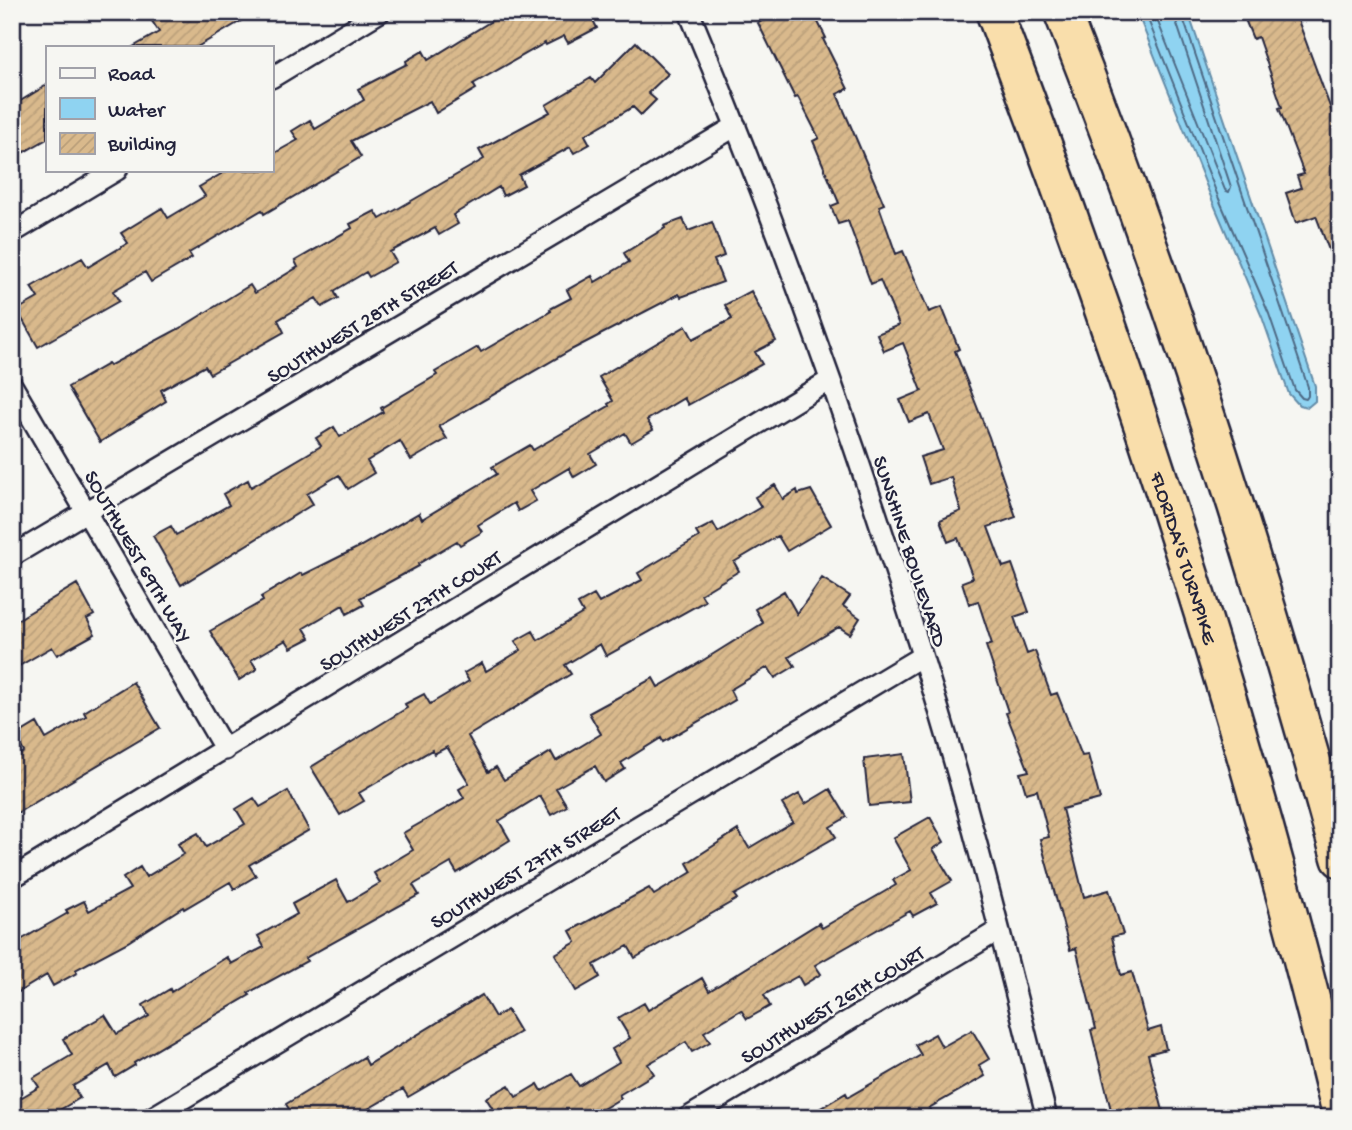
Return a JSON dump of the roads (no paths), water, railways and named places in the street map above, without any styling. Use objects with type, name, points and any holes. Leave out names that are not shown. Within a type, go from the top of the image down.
[{"type":"highway","name":"FLORIDA'S TURNPIKE","points":[[994,12],[1116,345],[1177,526],[1254,781],[1340,1112]]},
{"type":"highway","points":[[1062,12],[1131,197],[1203,405],[1270,613],[1340,859]]},
{"type":"street","points":[[273,77],[380,12]]},
{"type":"street","name":"SUNSHINE BOULEVARD","points":[[689,12],[736,125],[830,380],[922,656],[999,930],[1047,1118]]},
{"type":"street","name":"SOUTHWEST 28TH STREET","points":[[12,556],[736,125]]},
{"type":"street","points":[[12,233],[114,172]]},
{"type":"street","name":"SOUTHWEST 27TH COURT","points":[[12,878],[830,380]]},
{"type":"street","name":"SOUTHWEST 69TH WAY","points":[[12,385],[225,750]]},
{"type":"street","name":"SOUTHWEST 27TH STREET","points":[[151,1118],[922,656]]},
{"type":"street","name":"SOUTHWEST 26TH COURT","points":[[687,1118],[999,930]]},
{"type":"water","points":[[1137,12],[1188,12],[1315,386],[1315,401],[1308,407],[1299,405],[1289,394],[1262,317]]}]
